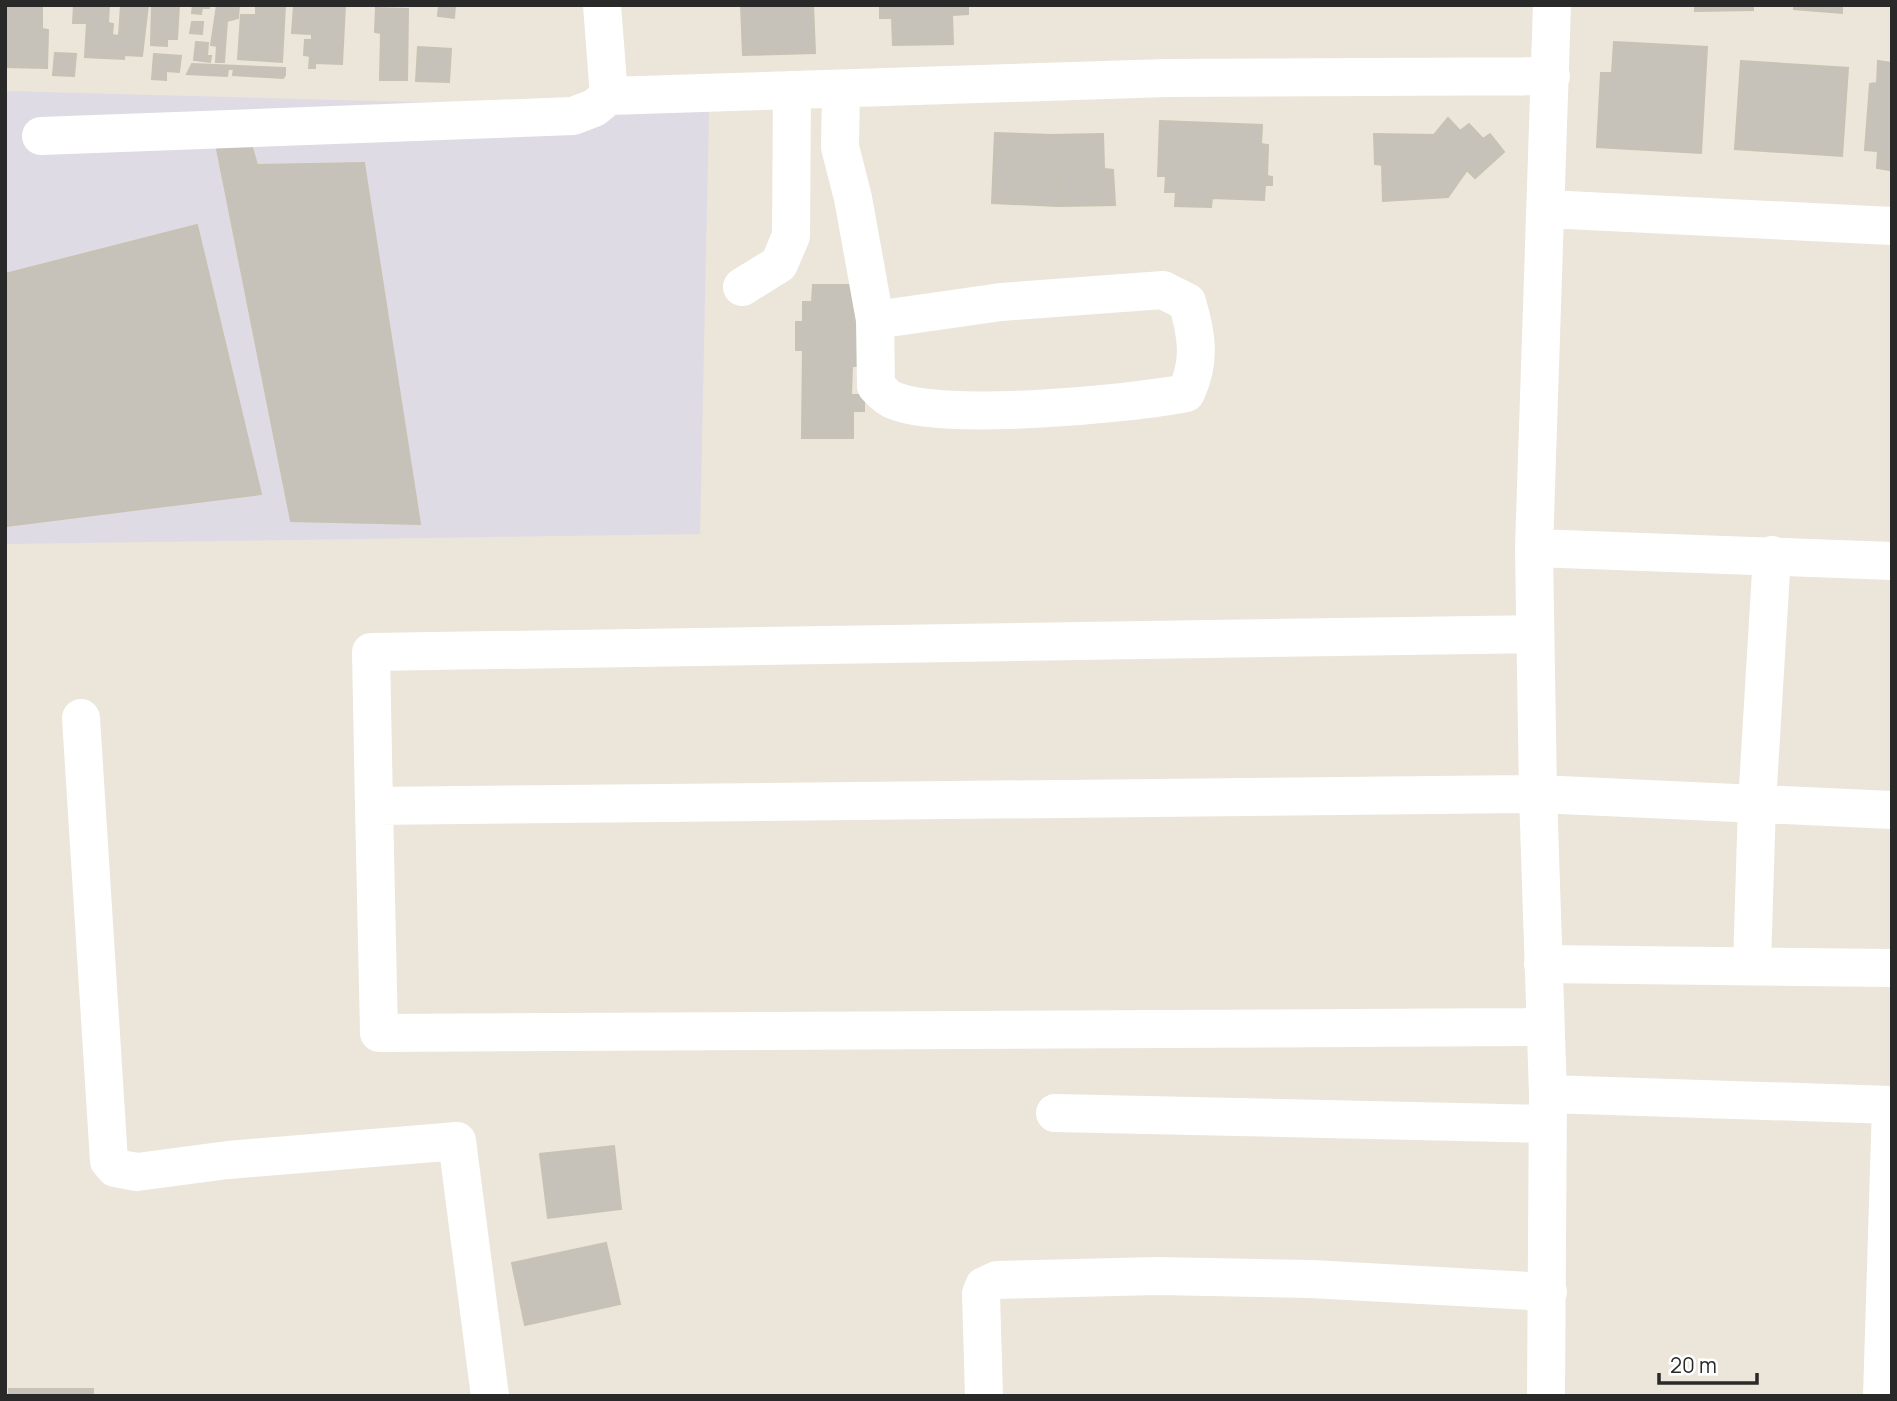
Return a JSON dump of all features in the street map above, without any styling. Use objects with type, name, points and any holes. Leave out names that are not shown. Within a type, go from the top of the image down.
[{"type":"street","points":[[602,5],[609,96]]},
{"type":"street","points":[[1546,1396],[1548,1109],[1538,794],[1534,548],[1552,5]]},
{"type":"street","points":[[41,136],[573,116],[594,108],[609,96],[1167,78],[1551,76]]},
{"type":"street","points":[[841,89],[840,147],[853,198],[875,320],[876,386],[892,400],[932,408],[975,410],[1143,402],[1186,393],[1196,372],[1195,330],[1187,302],[1163,290],[1001,302],[875,320]]},
{"type":"street","points":[[742,287],[779,264],[791,236],[792,90]]},
{"type":"street","points":[[1547,209],[1892,226]]},
{"type":"street","points":[[1534,548],[1892,561]]},
{"type":"street","points":[[1752,965],[1756,803],[1772,555]]},
{"type":"street","points":[[1535,634],[371,652],[379,1033],[1545,1027]]},
{"type":"street","points":[[81,718],[109,1161],[115,1168],[136,1172],[229,1160],[457,1141],[490,1396]]},
{"type":"street","points":[[374,806],[1538,794],[1892,810]]},
{"type":"street","points":[[1543,964],[1892,968]]},
{"type":"street","points":[[1055,1113],[1891,1105],[1882,1396]]},
{"type":"street","points":[[984,1396],[982,1294],[984,1286],[997,1280],[1157,1276],[1298,1279],[1548,1292]]},
{"type":"shaded area","points":[[5,91],[709,110],[700,534],[5,544]]},
{"type":"building","points":[[5,5],[42,5],[42,29],[48,30],[47,68],[5,67]]},
{"type":"building","points":[[74,5],[109,5],[108,23],[113,24],[112,35],[119,36],[121,5],[148,5],[142,56],[124,55],[124,59],[85,57],[87,23],[73,23]]},
{"type":"building","points":[[152,5],[179,5],[177,39],[167,39],[167,46],[151,45]]},
{"type":"building","points":[[193,5],[209,5],[209,8],[202,8],[201,14],[192,13]]},
{"type":"building","points":[[217,5],[239,5],[238,18],[227,21],[224,62],[216,62],[217,46],[211,45]]},
{"type":"building","points":[[256,5],[285,5],[282,62],[238,59],[241,15],[256,15]]},
{"type":"building","points":[[294,5],[345,5],[342,64],[315,63],[315,68],[309,68],[310,56],[304,55],[305,40],[312,40],[312,34],[292,33]]},
{"type":"building","points":[[439,5],[455,5],[454,18],[438,16]]},
{"type":"building","points":[[741,5],[813,5],[815,53],[743,55]]},
{"type":"building","points":[[880,5],[968,5],[968,14],[952,15],[953,44],[893,45],[892,18],[880,18]]},
{"type":"building","points":[[1695,5],[1753,5],[1753,10],[1695,11]]},
{"type":"building","points":[[1794,5],[1842,5],[1842,13],[1794,9]]},
{"type":"building","points":[[376,8],[408,9],[407,80],[380,80],[381,33],[375,32]]},
{"type":"building","points":[[192,22],[203,22],[202,34],[190,33]]},
{"type":"building","points":[[196,42],[208,43],[207,56],[211,56],[210,62],[194,60]]},
{"type":"building","points":[[1614,42],[1707,47],[1701,153],[1597,147],[1601,73],[1612,73]]},
{"type":"building","points":[[418,47],[451,49],[449,82],[416,81]]},
{"type":"building","points":[[55,53],[76,54],[74,76],[53,75]]},
{"type":"building","points":[[154,54],[181,56],[179,72],[166,71],[166,80],[152,79]]},
{"type":"building","points":[[1741,61],[1848,68],[1842,156],[1735,149]]},
{"type":"building","points":[[1878,61],[1892,63],[1890,170],[1877,168],[1878,151],[1865,150],[1870,84],[1877,83]]},
{"type":"building","points":[[192,64],[285,68],[285,75],[283,78],[233,75],[234,69],[228,69],[227,76],[187,74]]},
{"type":"building","points":[[1448,118],[1460,131],[1469,124],[1483,139],[1490,134],[1504,152],[1475,178],[1467,170],[1448,197],[1383,201],[1382,165],[1375,164],[1374,134],[1434,135]]},
{"type":"building","points":[[1160,121],[1262,125],[1261,144],[1268,145],[1267,176],[1272,177],[1272,185],[1265,185],[1264,200],[1212,198],[1211,207],[1175,206],[1176,192],[1165,192],[1166,176],[1158,176]]},
{"type":"building","points":[[995,133],[1051,135],[1049,176],[1059,176],[1058,206],[992,203]]},
{"type":"building","points":[[1103,134],[1104,169],[1113,170],[1115,205],[1058,206],[1059,176],[1049,176],[1051,135]]},
{"type":"building","points":[[251,144],[257,165],[364,163],[420,524],[291,521],[217,149]]},
{"type":"building","points":[[197,225],[261,494],[5,526],[5,274]]},
{"type":"building","points":[[813,285],[854,285],[858,366],[852,366],[851,395],[864,395],[864,411],[853,411],[853,438],[802,438],[803,350],[796,350],[796,322],[803,322],[803,302],[812,302]]},
{"type":"building","points":[[614,1146],[621,1209],[548,1218],[540,1154]]},
{"type":"building","points":[[606,1243],[620,1304],[525,1325],[512,1263]]},
{"type":"building","points":[[9,1389],[93,1389],[93,1396],[9,1396]]}]
